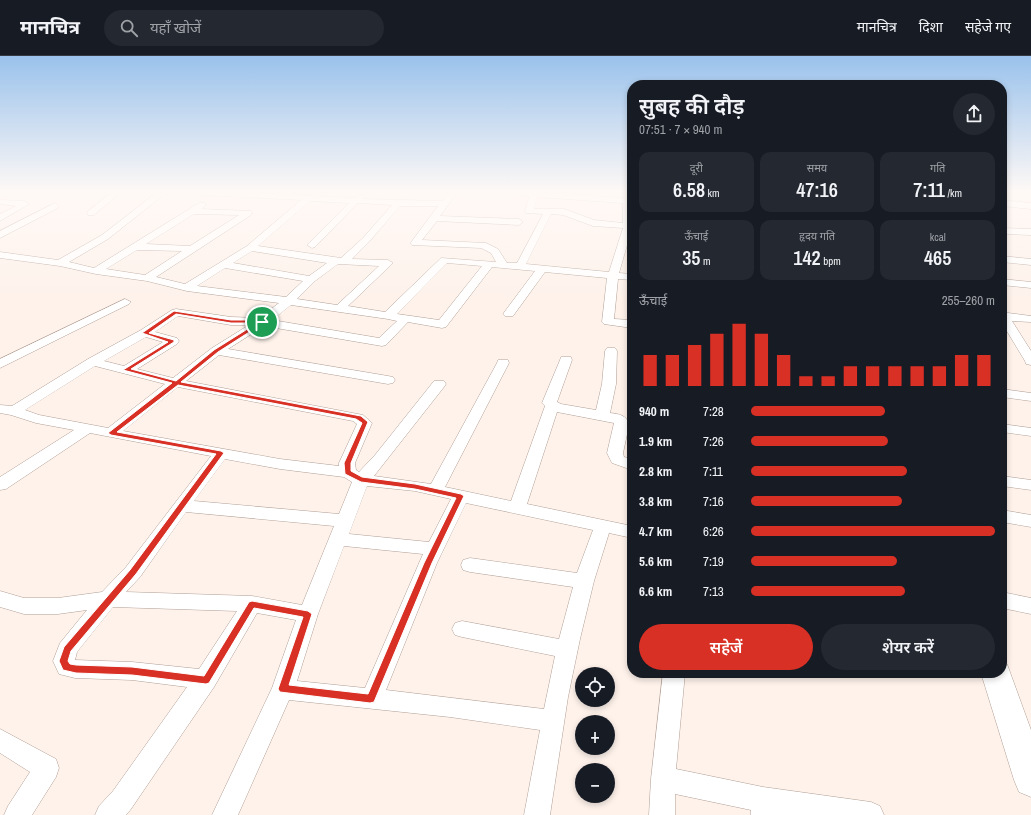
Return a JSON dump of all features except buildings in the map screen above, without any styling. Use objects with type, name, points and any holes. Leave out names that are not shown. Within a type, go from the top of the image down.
[{"type":"main road","points":[[998,678],[1031,780]]},
{"type":"street","points":[[0,235],[12,228]]},
{"type":"street","points":[[60,263],[105,237],[116,228]]},
{"type":"street","points":[[96,271],[165,228]]},
{"type":"street","points":[[147,278],[225,228]]},
{"type":"street","points":[[187,288],[250,248],[270,228]]},
{"type":"street","points":[[312,245],[328,228]]},
{"type":"street","points":[[111,433],[177,383],[216,351],[262,322],[289,301],[311,279],[340,261],[366,240],[376,228]]},
{"type":"street","points":[[428,228],[415,244],[483,245],[495,251],[504,266]]},
{"type":"street","points":[[520,267],[540,228]]},
{"type":"street","points":[[1007,231],[1031,232]]},
{"type":"street","points":[[135,247],[194,249]]},
{"type":"street","points":[[250,248],[340,261],[388,263],[340,308]]},
{"type":"street","points":[[627,249],[613,275],[608,322],[627,324]]},
{"type":"street","points":[[0,255],[60,263],[96,271],[147,278],[187,288],[340,308],[442,324],[489,264]]},
{"type":"street","points":[[388,316],[445,260],[627,276]]},
{"type":"street","points":[[1007,260],[1031,262]]},
{"type":"street","points":[[223,265],[311,279]]},
{"type":"street","points":[[509,314],[542,269]]},
{"type":"street","points":[[1007,283],[1031,285]]},
{"type":"street","points":[[0,364],[125,302]]},
{"type":"street","points":[[7,410],[145,333],[176,312],[231,321],[262,322],[382,342],[406,318]]},
{"type":"street","points":[[1007,316],[1031,319]]},
{"type":"street","points":[[1007,322],[1031,361]]},
{"type":"street","points":[[126,370],[172,341],[145,333]]},
{"type":"street","points":[[216,351],[388,380]]},
{"type":"street","points":[[602,415],[609,384],[612,351]]},
{"type":"street","points":[[517,508],[552,406],[549,403],[550,398],[566,360]]},
{"type":"street","points":[[93,362],[177,383],[358,418],[365,422],[347,463],[354,476]]},
{"type":"street","points":[[435,491],[503,363]]},
{"type":"street","points":[[225,815],[283,689],[308,614],[340,530],[354,476],[381,458],[439,384]]},
{"type":"street","points":[[1007,394],[1031,397]]},
{"type":"street","points":[[552,406],[616,418],[621,421],[622,425],[615,453],[618,460],[627,463]]},
{"type":"street","points":[[7,410],[36,419],[111,433],[280,464],[415,486],[627,531]]},
{"type":"street","points":[[0,485],[88,428]]},
{"type":"street","points":[[1007,429],[1031,432]]},
{"type":"street","points":[[206,680],[132,671],[76,669],[67,667],[64,661],[67,649],[108,599],[133,572],[221,453]]},
{"type":"street","points":[[1007,482],[1031,486]]},
{"type":"street","points":[[370,699],[435,550],[461,496]]},
{"type":"street","points":[[182,506],[340,530],[435,550]]},
{"type":"street","points":[[1007,517],[1031,521]]},
{"type":"street","points":[[537,815],[552,721],[568,650],[584,581],[603,526]]},
{"type":"street","points":[[470,565],[584,581]]},
{"type":"street","points":[[0,598],[24,606],[58,606],[108,599],[252,604],[308,614]]},
{"type":"street","points":[[1007,601],[1031,606]]},
{"type":"street","points":[[108,815],[122,800],[206,680],[252,604]]},
{"type":"street","points":[[462,629],[568,650]]},
{"type":"street","points":[[662,815],[663,779],[673,678]]},
{"type":"street","points":[[283,689],[450,707],[552,721]]},
{"type":"street","points":[[0,740],[47,768],[17,815]]},
{"type":"street","points":[[663,779],[764,808],[871,815]]},
{"type":"route","points":[[262,322],[216,351],[177,383],[111,433],[221,453],[133,572],[108,599],[67,649],[64,661],[67,667],[76,669],[132,671],[206,680],[252,604],[308,614],[283,689],[370,699],[428,563],[461,496],[415,486],[361,480],[348,472],[347,463],[365,422],[358,418],[177,383],[126,370],[172,341],[145,333],[176,312],[231,321],[262,322]]}]
